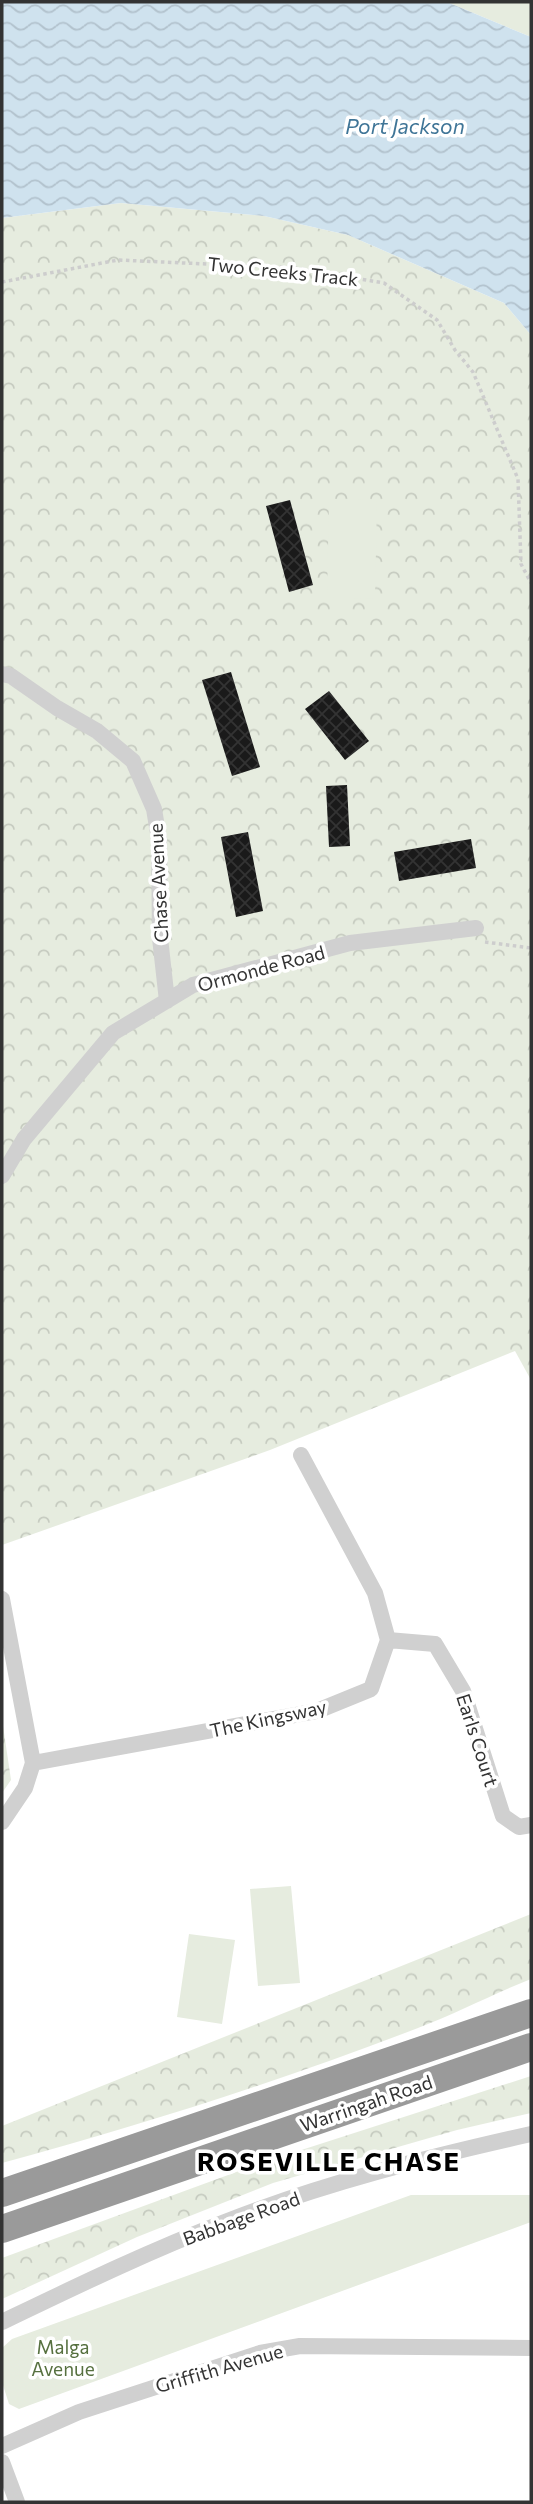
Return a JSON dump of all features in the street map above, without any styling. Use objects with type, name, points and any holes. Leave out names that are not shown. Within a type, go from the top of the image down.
[{"type":"highway","name":"Warringah Road","points":[[2,2193],[531,2013]]},
{"type":"highway","name":"Warringah Road","points":[[2,2229],[531,2047]]},
{"type":"street","name":"Chase Avenue","points":[[2,674],[11,676],[57,709],[97,730],[133,761],[154,809],[159,839],[160,938],[166,1001]]},
{"type":"street","name":"Ormonde Road","points":[[2,1176],[24,1139],[113,1033],[193,985],[350,943],[470,930]]},
{"type":"street","points":[[301,1455],[375,1593],[388,1640]]},
{"type":"street","points":[[2,1599],[33,1763],[25,1788],[2,1822]]},
{"type":"street","name":"The Kingsway","points":[[33,1763],[327,1708],[371,1689],[388,1640]]},
{"type":"street","name":"Earls Court","points":[[388,1640],[435,1644],[463,1691],[503,1816],[519,1828],[531,1825]]},
{"type":"street","name":"Babbage Road","points":[[2,2322],[172,2244],[273,2204],[419,2160],[531,2134]]},
{"type":"street","name":"Griffith Avenue","points":[[2,2446],[79,2412],[260,2353],[300,2346],[531,2348]]},
{"type":"street","points":[[2,2462],[17,2502]]},
{"type":"path","name":"Two Creeks Track","points":[[2,282],[118,260],[295,268],[384,283],[437,320],[454,350],[474,372],[518,479],[522,564],[531,583]]},
{"type":"path","points":[[470,930],[471,940],[531,948]]},
{"type":"green space","points":[[447,2],[531,2],[531,37]]},
{"type":"green space","points":[[121,203],[264,216],[348,235],[504,303],[531,335],[531,1380],[515,1351],[270,1450],[2,1545],[2,218]]},
{"type":"green space","points":[[329,499],[377,500],[375,599],[327,597]]},
{"type":"green space","points":[[2,1719],[11,1780],[2,1793]]},
{"type":"green space","points":[[291,1886],[300,1983],[258,1986],[250,1889]]},
{"type":"green space","points":[[531,1914],[531,1979],[432,2022],[316,2066],[160,2117],[2,2163],[2,2126]]},
{"type":"green space","points":[[189,1934],[235,1940],[222,2024],[177,2017]]},
{"type":"green space","points":[[531,2076],[531,2113],[457,2130],[273,2183],[137,2237],[2,2299],[2,2258],[258,2164]]},
{"type":"green space","name":"Malga Avenue","points":[[411,2195],[531,2195],[531,2222],[19,2409],[9,2404],[2,2382],[2,2348],[12,2339]]},
{"type":"water","name":"Port Jackson","points":[[2,2],[447,2],[531,37],[531,335],[504,303],[348,235],[264,216],[121,203],[2,218]]},
{"type":"building","points":[[290,500],[313,585],[289,592],[266,506]]},
{"type":"building","points":[[231,672],[260,767],[232,776],[202,680]]},
{"type":"building","points":[[329,691],[369,741],[345,760],[305,709]]},
{"type":"building","points":[[347,785],[350,846],[329,847],[326,786]]},
{"type":"building","points":[[248,832],[263,911],[236,917],[221,837]]},
{"type":"building","points":[[471,839],[476,868],[399,881],[394,852]]},
{"type":"district","name":"ROSEVILLE CHASE","points":[[329,2160]]}]
